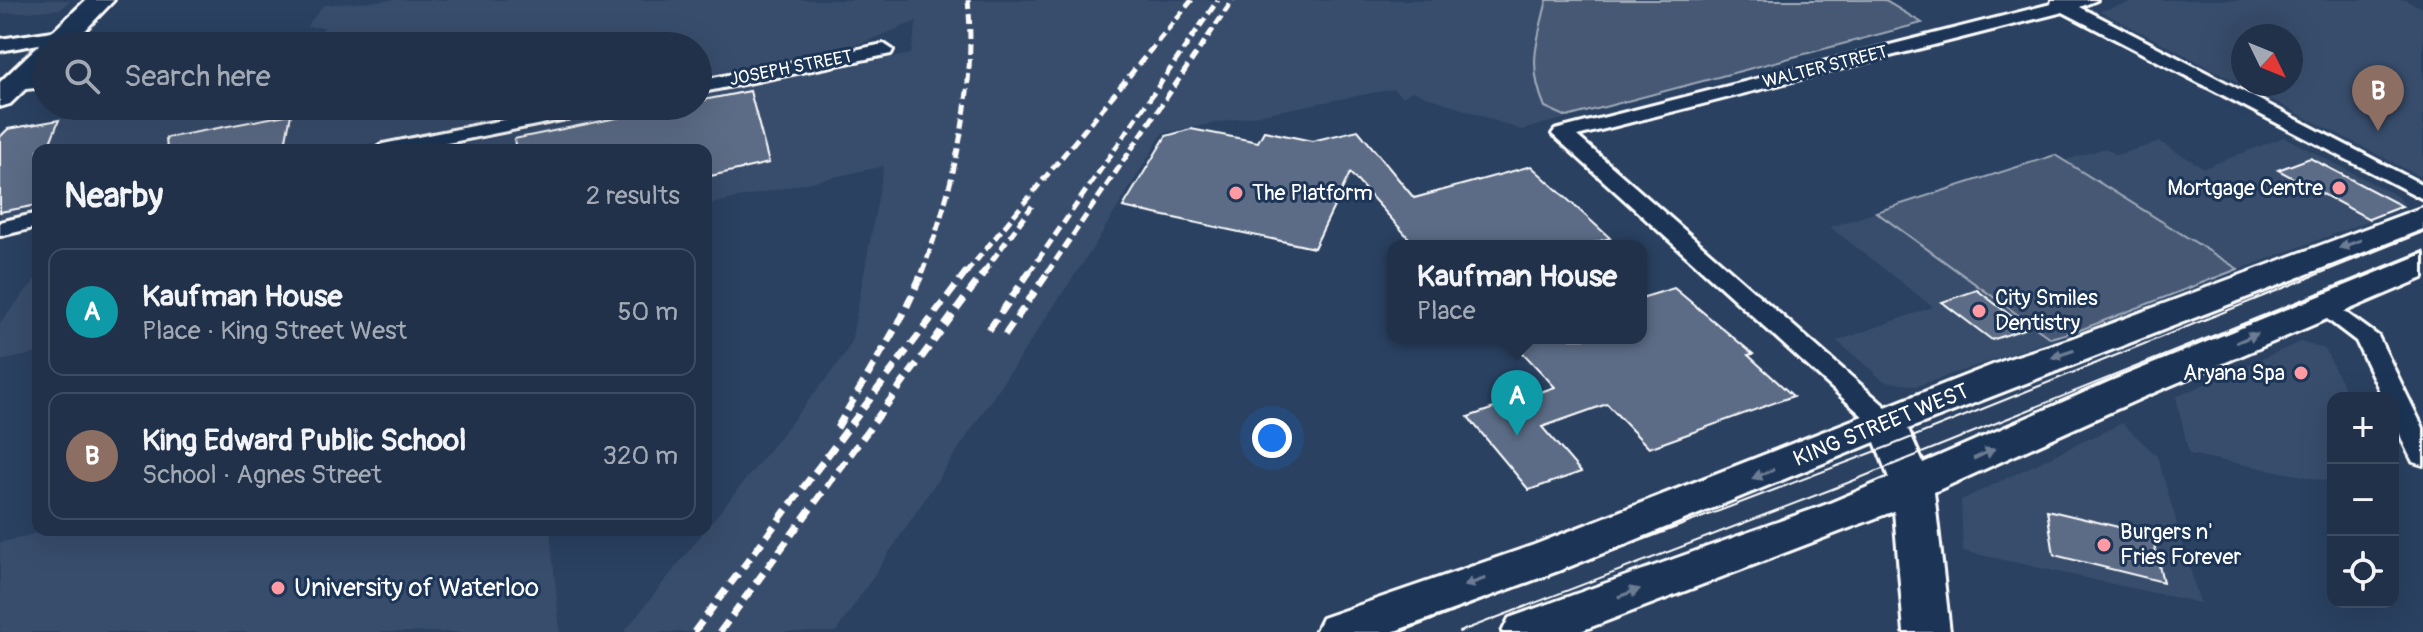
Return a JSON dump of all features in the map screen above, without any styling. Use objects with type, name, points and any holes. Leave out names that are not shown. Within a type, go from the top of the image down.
[{"type":"main road","points":[[69,32],[101,0]]},
{"type":"main road","points":[[8,91],[32,68]]},
{"type":"main road","name":"KING STREET WEST","points":[[1338,632],[1563,552],[1886,422],[2423,217]]},
{"type":"main road","points":[[1525,632],[1913,487],[2125,390],[2423,265]]},
{"type":"main road","points":[[1886,422],[1913,487],[1927,632]]},
{"type":"street","name":"WALTER STREET","points":[[1886,422],[1562,134],[2059,3],[2088,0]]},
{"type":"street","points":[[2059,3],[2423,193]]},
{"type":"street","points":[[0,45],[32,45]]},
{"type":"street","name":"JOSEPH STREET","points":[[712,84],[884,50]]},
{"type":"street","points":[[8,91],[32,85]]},
{"type":"street","points":[[413,144],[532,120]]},
{"type":"street","points":[[0,229],[32,221]]},
{"type":"street","points":[[2322,306],[2366,336],[2423,455]]},
{"type":"shaded area","points":[[70,0],[61,9],[0,14],[0,2]]},
{"type":"shaded area","points":[[393,0],[1884,0],[1922,23],[1521,130],[1412,91],[1403,97],[1393,89],[1163,133],[1094,246],[836,632],[624,632],[701,536],[712,536],[712,522],[841,360],[851,343],[884,166],[712,204],[712,144],[465,144],[580,120],[712,120],[712,92],[911,54],[917,21],[862,43],[712,74],[712,32],[321,32],[325,27],[306,27],[324,5]]},
{"type":"shaded area","points":[[1547,0],[1884,0],[1922,23],[1567,117],[1545,107],[1536,78],[1536,54]]},
{"type":"shaded area","points":[[2140,0],[2405,0],[2423,8],[2423,178],[2264,96],[2303,96],[2303,24],[2231,24],[2231,79],[2100,11]]},
{"type":"shaded area","points":[[57,120],[486,120],[368,144],[32,144],[32,212],[0,219],[0,134],[6,128]]},
{"type":"shaded area","points":[[2284,137],[2397,196],[2405,207],[2080,330],[1917,386],[1884,381],[1837,341],[1933,307],[1830,227],[2055,155],[2063,161],[2105,148],[2117,155],[2160,142],[2204,168]]},
{"type":"shaded area","points":[[2055,155],[2238,269],[2080,330],[2050,338],[1876,212]]},
{"type":"shaded area","points":[[32,283],[32,354],[0,361],[0,323]]},
{"type":"shaded area","points":[[2300,342],[2325,349],[2346,392],[2327,392],[2327,481],[2189,454],[2176,397]]},
{"type":"shaded area","points":[[2122,423],[2157,456],[2200,603],[1963,551],[1961,500]]},
{"type":"shaded area","name":"University of Waterloo","points":[[32,535],[551,536],[560,632],[0,632],[0,543]]},
{"type":"building","points":[[750,91],[769,163],[712,176],[712,144],[515,144],[514,139],[607,120],[712,120],[712,98]]},
{"type":"building","points":[[59,120],[49,144],[32,144],[32,206],[0,212],[0,137],[8,129]]},
{"type":"building","points":[[260,120],[290,120],[285,144],[166,144],[166,138]]},
{"type":"building","name":"The Platform","points":[[1191,129],[1258,142],[1264,131],[1312,141],[1358,130],[1414,198],[1531,166],[1610,238],[1411,240],[1350,173],[1314,248],[1123,207],[1166,136]]},
{"type":"building","name":"Mortgage Centre","points":[[2310,158],[2402,206],[2369,219],[2278,170]]},
{"type":"building","points":[[1674,288],[1753,354],[1748,355],[1793,396],[1649,448],[1607,404],[1542,427],[1581,472],[1529,490],[1468,417],[1555,387],[1515,344],[1647,344],[1647,296]]},
{"type":"building","name":"City Smiles Dentistry","points":[[1977,290],[2027,328],[1992,340],[1942,302]]},
{"type":"building","name":"Burgers n' Fries Forever","points":[[2047,510],[2152,535],[2163,582],[2054,555]]},
{"type":"tram line","points":[[1401,632],[1895,444],[2423,232]]},
{"type":"tram line","points":[[1459,632],[1835,488],[2423,251]]},
{"type":"railway","points":[[922,273],[944,208],[966,104],[970,34],[968,0]]},
{"type":"railway","points":[[966,273],[1192,0]]},
{"type":"railway","points":[[1029,273],[1218,0]]},
{"type":"railway","points":[[1047,273],[1233,0]]},
{"type":"railway","points":[[983,273],[1032,206]]},
{"type":"railway","points":[[837,428],[902,317],[923,271]]},
{"type":"railway","points":[[694,632],[967,271]]},
{"type":"railway","points":[[720,632],[985,271]]},
{"type":"railway","points":[[989,330],[1030,271]]},
{"type":"railway","points":[[1005,335],[1049,271]]},
{"type":"place","name":"King Edward Public School","points":[[2378,131]]},
{"type":"place","name":"Mortgage Centre","points":[[2339,188]]},
{"type":"place","name":"The Platform","points":[[1236,193]]},
{"type":"place","name":"City Smiles Dentistry","points":[[1979,311]]},
{"type":"place","name":"Aryana Spa","points":[[2301,373]]},
{"type":"place","name":"Kaufman House","points":[[1517,436]]},
{"type":"place","name":"Burgers n' Fries Forever","points":[[2104,545]]},
{"type":"place","name":"University of Waterloo","points":[[278,588]]}]
